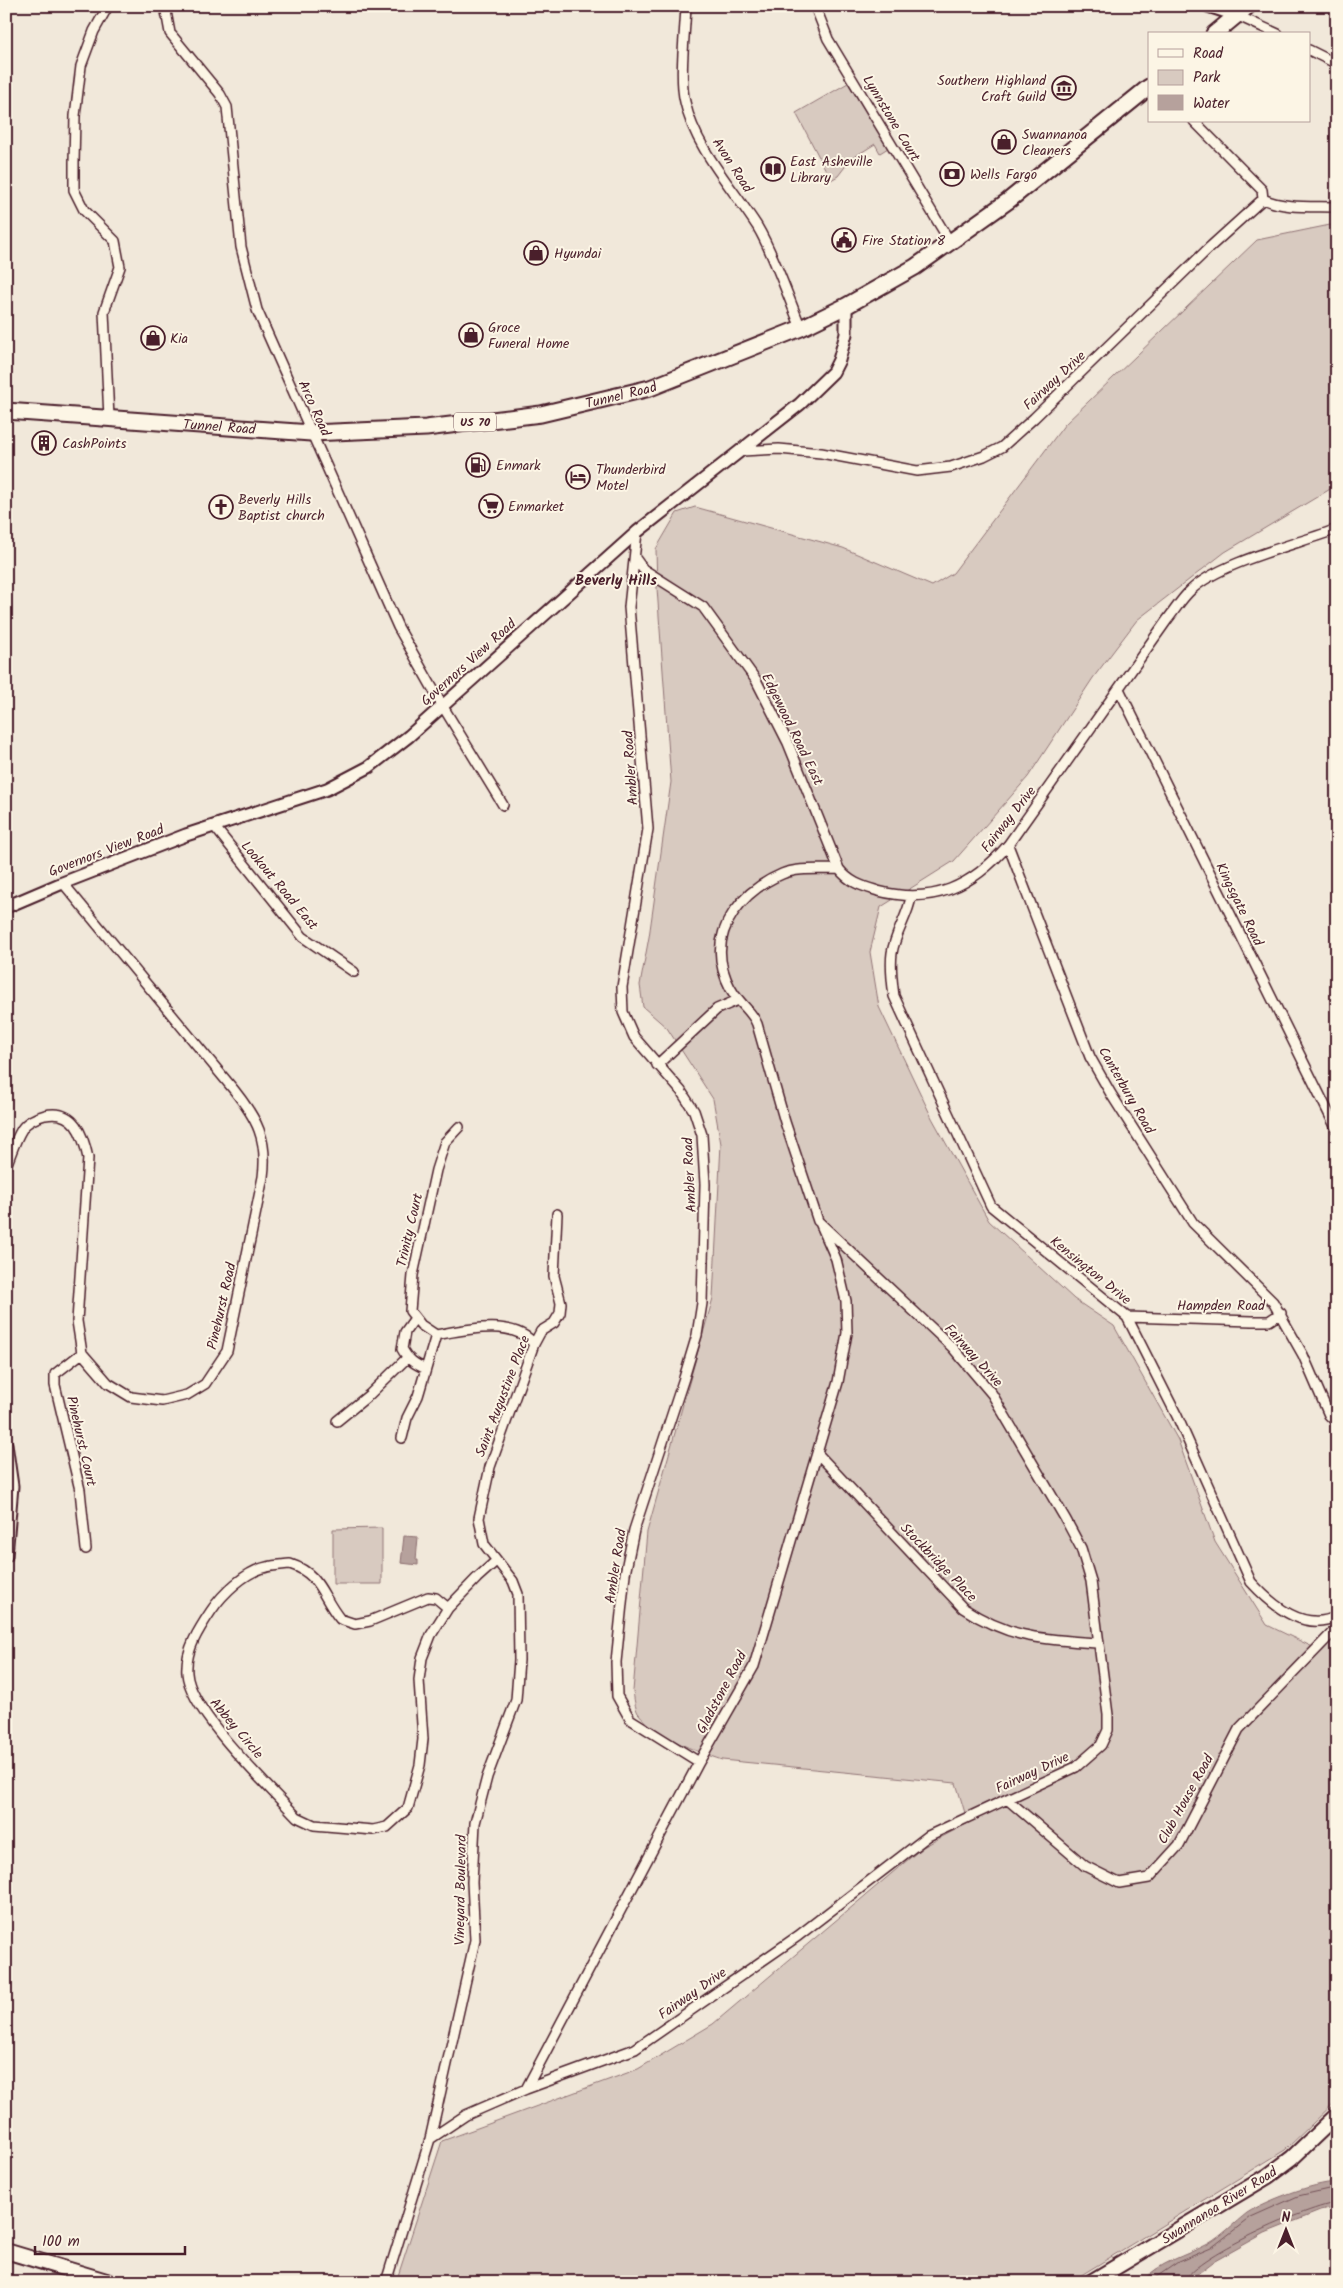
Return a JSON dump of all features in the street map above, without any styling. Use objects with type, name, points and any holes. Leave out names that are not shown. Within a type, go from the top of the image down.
[{"type":"main road","points":[[1216,32],[1242,10]]},
{"type":"main road","name":"Tunnel Road","points":[[6,412],[311,433],[426,428],[540,414],[650,388],[800,328],[846,306],[915,267],[1011,199],[1148,88]]},
{"type":"main road","name":"Swannanoa River Road","points":[[1091,2282],[1268,2176],[1292,2158],[1337,2115]]},
{"type":"main road","points":[[6,2251],[110,2282]]},
{"type":"street","points":[[108,6],[94,30],[81,66],[75,116],[74,190],[84,210],[115,241],[120,268],[104,312],[109,418]]},
{"type":"street","name":"Arco Road","points":[[165,6],[170,33],[220,94],[227,107],[241,247],[249,285],[257,310],[398,627],[503,805]]},
{"type":"street","name":"Avon Road","points":[[686,6],[683,89],[689,117],[695,132],[712,160],[758,228],[800,328]]},
{"type":"street","name":"Lynnstone Court","points":[[814,6],[828,39],[950,242]]},
{"type":"street","points":[[1208,6],[1242,10],[1275,32]]},
{"type":"street","points":[[1310,50],[1335,61]]},
{"type":"street","points":[[1195,122],[1262,190],[1263,199],[1288,206],[1337,207]]},
{"type":"street","name":"Fairway Drive","points":[[742,451],[779,449],[821,453],[917,471],[951,467],[984,456],[1002,447],[1040,412],[1210,247],[1263,199]]},
{"type":"street","name":"Governors View Road","points":[[6,907],[62,882],[214,826],[280,805],[349,779],[369,768],[637,532],[800,404],[833,372],[840,360],[846,334],[846,306]]},
{"type":"street","name":"Fairway Drive","points":[[430,2138],[466,2115],[526,2089],[635,2049],[798,1936],[928,1836],[1076,1767],[1102,1745],[1108,1730],[1108,1715],[1091,1581],[1080,1548],[992,1394],[953,1348],[818,1220],[785,1122],[757,1024],[750,1011],[738,1000],[728,985],[722,968],[721,942],[728,919],[738,905],[766,883],[783,873],[839,869],[850,881],[864,887],[910,897],[924,896],[954,887],[988,866],[1008,845],[1167,620],[1191,590],[1205,579],[1237,564],[1337,528]]},
{"type":"street","name":"Ambler Road","points":[[637,532],[629,607],[648,828],[622,987],[623,1012],[634,1037],[681,1091],[694,1111],[702,1135],[705,1184],[702,1303],[697,1335],[634,1530],[625,1574],[616,1662],[617,1696],[630,1719],[699,1762]]},
{"type":"street","name":"Edgewood Road East","points":[[635,558],[643,569],[703,607],[756,680],[788,743],[839,869]]},
{"type":"street","name":"Kingsgate Road","points":[[1119,690],[1337,1130]]},
{"type":"street","name":"Lookout Road East","points":[[214,826],[302,937],[354,972]]},
{"type":"street","name":"Canterbury Road","points":[[1008,845],[1090,1057],[1111,1094],[1193,1223],[1273,1302],[1281,1313]]},
{"type":"street","name":"Pinehurst Road","points":[[62,882],[253,1114],[262,1134],[266,1158],[227,1351],[205,1384],[187,1396],[162,1401],[131,1398],[108,1383],[82,1353]]},
{"type":"street","name":"Kensington Drive","points":[[910,897],[909,907],[892,951],[891,973],[894,996],[991,1206],[1127,1317],[1177,1416],[1251,1582],[1266,1598],[1295,1617],[1306,1621],[1327,1621],[1337,1616]]},
{"type":"street","points":[[658,1065],[717,1009],[738,1000]]},
{"type":"street","points":[[6,1166],[22,1128],[37,1117],[56,1113],[71,1119],[84,1138],[88,1158],[77,1321],[82,1353]]},
{"type":"street","name":"Trinity Court","points":[[415,1318],[410,1312],[413,1275],[436,1170],[445,1142],[459,1126]]},
{"type":"street","name":"Saint Augustine Place","points":[[496,1561],[484,1544],[480,1531],[481,1503],[504,1424],[534,1344],[542,1331],[554,1323],[560,1313],[561,1303],[553,1268],[557,1214]]},
{"type":"street","name":"Gladstone Road","points":[[526,2089],[699,1762],[754,1666],[838,1382],[848,1316],[836,1259],[818,1220]]},
{"type":"street","name":"Hampden Road","points":[[1127,1317],[1252,1322],[1269,1321],[1281,1313],[1303,1355],[1324,1406],[1337,1423]]},
{"type":"street","points":[[426,1369],[414,1364],[407,1358],[402,1349],[402,1341],[415,1318],[421,1325],[436,1335],[476,1328],[505,1329],[528,1336],[534,1344]]},
{"type":"street","points":[[402,1438],[406,1418],[418,1396],[436,1335]]},
{"type":"street","name":"Pinehurst Court","points":[[82,1353],[55,1374],[55,1385],[62,1407],[80,1490],[86,1549]]},
{"type":"street","points":[[337,1421],[369,1395],[407,1358]]},
{"type":"street","points":[[6,1444],[12,1486],[6,1556]]},
{"type":"street","name":"Stockbridge Place","points":[[818,1454],[963,1608],[985,1623],[1035,1638],[1098,1644]]},
{"type":"street","name":"Abbey Circle","points":[[448,1608],[436,1598],[428,1597],[370,1621],[355,1624],[340,1619],[312,1575],[304,1569],[290,1564],[265,1567],[242,1579],[217,1602],[196,1635],[187,1673],[190,1688],[218,1730],[297,1817],[314,1825],[373,1830],[387,1827],[408,1808],[420,1765],[423,1740],[419,1680],[422,1658],[431,1635],[448,1608],[496,1561]]},
{"type":"street","name":"Vineyard Boulevard","points":[[430,2138],[475,1940],[472,1882],[475,1823],[487,1778],[516,1700],[519,1660],[518,1594],[513,1581],[496,1561]]},
{"type":"street","name":"Club House Road","points":[[1006,1799],[1085,1866],[1119,1883],[1150,1878],[1179,1844],[1238,1729],[1337,1628]]},
{"type":"street","points":[[386,2282],[430,2138]]},
{"type":"green space","points":[[848,83],[888,148],[880,153],[875,144],[851,159],[838,176],[831,180],[796,113]]},
{"type":"green space","points":[[1330,225],[1337,226],[1337,485],[1225,552],[1137,620],[1093,678],[1028,777],[954,861],[881,907],[870,952],[879,1007],[932,1118],[989,1221],[1074,1299],[1114,1326],[1178,1440],[1215,1542],[1267,1625],[1321,1651],[1337,1636],[1337,2100],[1285,2150],[1070,2282],[396,2282],[442,2141],[638,2069],[713,2024],[923,1847],[968,1823],[956,1783],[722,1760],[689,1748],[666,1736],[646,1722],[638,1713],[635,1705],[633,1691],[647,1532],[713,1298],[721,1144],[713,1099],[667,1028],[643,1007],[640,985],[649,937],[671,782],[657,588],[656,549],[677,513],[695,507],[843,548],[932,586],[953,573],[1065,424],[1257,240]]},
{"type":"green space","points":[[382,1528],[382,1584],[333,1584],[333,1529]]},
{"type":"water","points":[[404,1536],[418,1537],[416,1560],[418,1560],[418,1565],[401,1563]]},
{"type":"water","points":[[1337,2182],[1337,2207],[1320,2211],[1265,2233],[1213,2262],[1187,2282],[1142,2282],[1164,2264],[1213,2241],[1247,2213],[1256,2208],[1303,2189]]},
{"type":"place","name":"Southern Highland Craft Guild","points":[[1064,88]]},
{"type":"place","name":"Swannanoa Cleaners","points":[[1004,142]]},
{"type":"place","name":"East Asheville Library","points":[[773,169]]},
{"type":"place","name":"Wells Fargo","points":[[952,174]]},
{"type":"place","name":"Fire Station 8","points":[[844,240]]},
{"type":"place","name":"Hyundai","points":[[536,253]]},
{"type":"place","name":"Groce Funeral Home","points":[[471,335]]},
{"type":"place","name":"Kia","points":[[153,338]]},
{"type":"place","name":"CashPoints","points":[[44,443]]},
{"type":"place","name":"Enmark","points":[[478,465]]},
{"type":"place","name":"Thunderbird Motel","points":[[578,477]]},
{"type":"place","name":"Enmarket","points":[[491,506]]},
{"type":"place","name":"Beverly Hills Baptist church","points":[[221,507]]},
{"type":"district","name":"Beverly Hills","points":[[616,580]]}]
